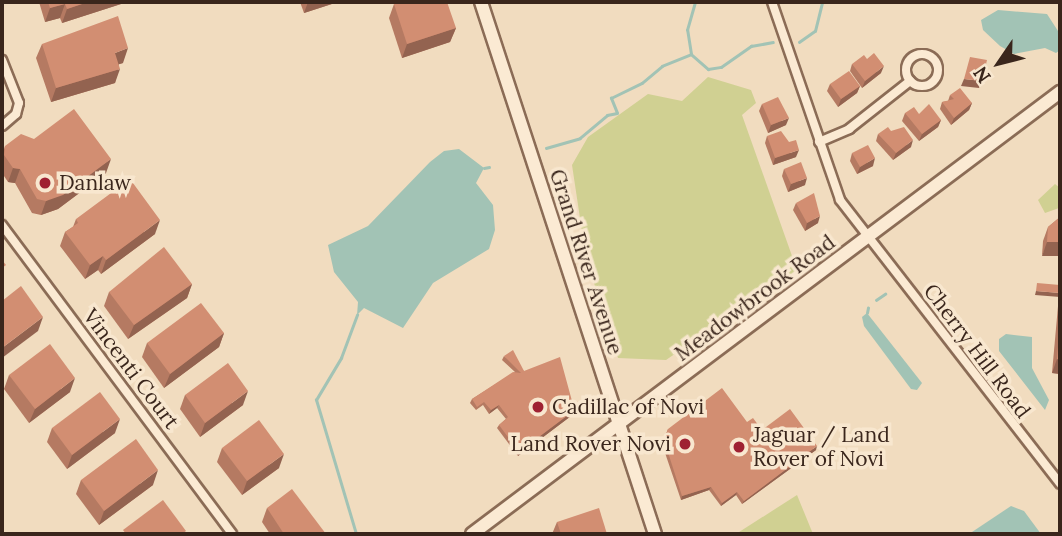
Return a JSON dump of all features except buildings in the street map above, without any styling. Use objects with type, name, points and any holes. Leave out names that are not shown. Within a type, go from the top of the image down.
[{"type":"street","name":"Grand River Avenue","points":[[481,2],[655,534]]},
{"type":"street","name":"Cherry Hill Road","points":[[772,2],[834,190],[867,237],[1060,484]]},
{"type":"street","points":[[925,53],[934,58],[938,69],[935,79],[926,86],[910,81],[906,71],[911,57],[925,53]]},
{"type":"street","points":[[2,60],[19,103],[16,114],[2,126]]},
{"type":"street","points":[[818,142],[849,130],[910,81]]},
{"type":"street","name":"Meadowbrook Road","points":[[472,534],[1060,92]]},
{"type":"street","name":"Vincenti Court","points":[[2,225],[232,534]]},
{"type":"green space","points":[[708,77],[751,90],[756,103],[742,115],[797,270],[666,360],[618,358],[586,258],[572,165],[588,137],[648,94],[682,101]]},
{"type":"green space","points":[[1055,184],[1060,188],[1059,208],[1045,213],[1038,200]]},
{"type":"green space","points":[[797,495],[813,534],[736,534]]},
{"type":"shaded area","points":[[998,10],[1047,14],[1058,31],[1060,50],[1056,53],[1045,48],[1014,54],[1000,46],[983,30],[981,20]]},
{"type":"shaded area","points":[[459,149],[484,168],[476,183],[493,205],[495,230],[489,249],[433,283],[403,328],[364,308],[357,315],[358,302],[334,272],[328,245],[368,226],[430,162],[444,151]]},
{"type":"shaded area","points":[[867,313],[922,383],[917,390],[911,389],[864,326],[862,317]]},
{"type":"shaded area","points":[[1006,334],[1032,337],[1032,368],[1049,400],[1045,410],[999,351],[999,339]]},
{"type":"shaded area","points":[[1011,506],[1024,511],[1041,534],[969,534]]},
{"type":"waterway","points":[[691,54],[687,30],[695,2]]},
{"type":"waterway","points":[[799,42],[815,31],[822,2]]},
{"type":"waterway","points":[[546,148],[580,138],[607,115],[617,113],[611,98],[642,83],[662,66],[691,54],[708,69],[721,67],[751,46],[773,42]]},
{"type":"waterway","points":[[484,168],[489,167]]},
{"type":"waterway","points":[[876,300],[885,294]]},
{"type":"waterway","points":[[867,313],[868,308]]},
{"type":"waterway","points":[[356,534],[316,400],[341,358],[357,315]]},
{"type":"place","name":"Danlaw","points":[[45,183]]},
{"type":"place","name":"Cadillac of Novi","points":[[538,407]]},
{"type":"place","name":"Land Rover Novi","points":[[685,444]]},
{"type":"place","name":"Jaguar / Land Rover of Novi","points":[[739,447]]}]
